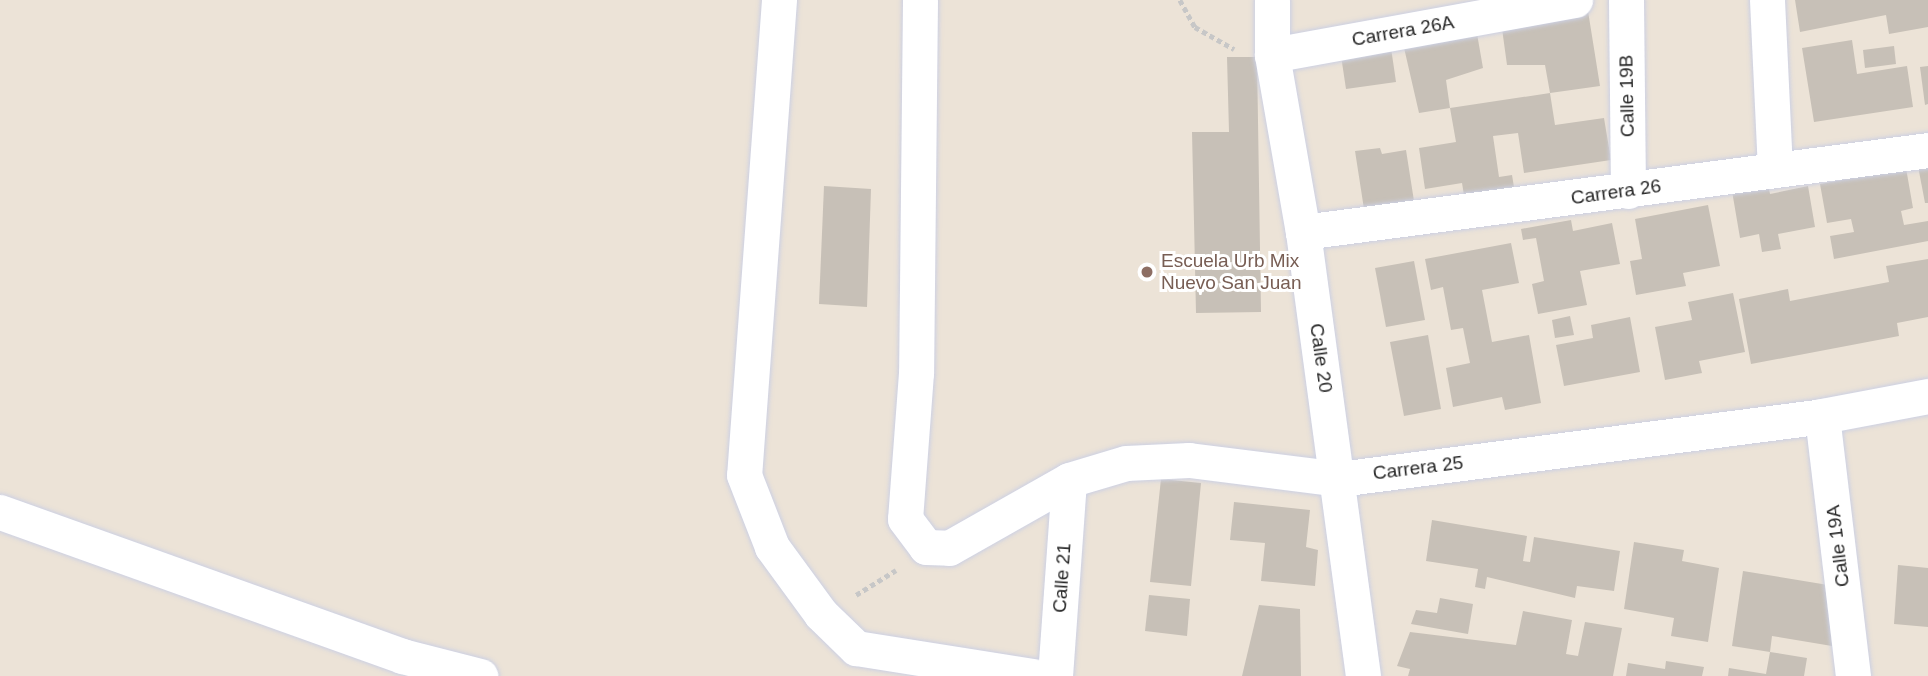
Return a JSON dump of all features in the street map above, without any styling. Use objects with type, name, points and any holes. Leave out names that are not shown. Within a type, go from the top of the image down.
[{"type":"street","points":[[779,0],[744,475],[772,547],[821,614],[856,648],[1033,676]]},
{"type":"street","points":[[920,0],[916,373],[905,519],[926,547]]},
{"type":"street","name":"Calle 20","points":[[1272,0],[1272,55],[1303,232],[1339,479],[1363,676]]},
{"type":"street","name":"Carrera 26A","points":[[1272,55],[1575,0]]},
{"type":"street","name":"Calle 19B","points":[[1626,0],[1628,191]]},
{"type":"street","points":[[1767,0],[1775,169]]},
{"type":"street","name":"Carrera 26","points":[[1303,232],[1928,150]]},
{"type":"street","name":"Carrera 25","points":[[926,547],[949,548],[1069,480],[1126,463],[1189,460],[1339,479],[1822,416],[1928,396]]},
{"type":"street","name":"Calle 19A","points":[[1822,416],[1853,676]]},
{"type":"street","name":"Calle 21","points":[[1055,676],[1069,480]]},
{"type":"street","points":[[0,512],[402,656],[480,676]]},
{"type":"path","points":[[1180,0],[1195,27],[1213,41],[1272,55]]},
{"type":"path","points":[[821,614],[926,547]]},
{"type":"building","points":[[1795,0],[1928,0],[1928,27],[1889,34],[1886,15],[1800,32]]},
{"type":"building","points":[[1588,11],[1600,86],[1550,93],[1545,65],[1507,65],[1500,14]]},
{"type":"building","points":[[1476,28],[1483,68],[1446,80],[1450,108],[1419,113],[1402,39]]},
{"type":"building","points":[[1852,40],[1857,74],[1907,66],[1913,107],[1814,122],[1802,48]]},
{"type":"building","points":[[1390,41],[1396,82],[1346,89],[1340,49]]},
{"type":"building","points":[[1894,46],[1896,64],[1865,68],[1863,50]]},
{"type":"building","points":[[1227,57],[1257,57],[1261,312],[1196,313],[1192,132],[1229,132]]},
{"type":"building","points":[[1928,66],[1928,104],[1925,105],[1920,67]]},
{"type":"building","points":[[1550,93],[1555,125],[1604,118],[1611,160],[1524,173],[1518,133],[1493,136],[1499,177],[1512,175],[1514,187],[1464,195],[1462,183],[1425,189],[1419,148],[1456,142],[1450,108]]},
{"type":"building","points":[[1380,148],[1382,154],[1406,150],[1414,201],[1364,209],[1355,151]]},
{"type":"building","points":[[1928,164],[1928,203],[1925,203],[1918,166]]},
{"type":"building","points":[[1906,168],[1913,208],[1901,211],[1904,225],[1928,221],[1928,241],[1834,259],[1830,236],[1854,232],[1851,219],[1827,223],[1820,184]]},
{"type":"building","points":[[1768,184],[1770,194],[1808,186],[1815,227],[1778,234],[1781,249],[1762,252],[1759,234],[1740,238],[1732,191]]},
{"type":"building","points":[[824,186],[871,189],[867,307],[819,304]]},
{"type":"building","points":[[1708,205],[1720,266],[1683,273],[1686,286],[1636,295],[1630,261],[1642,259],[1635,219]]},
{"type":"building","points":[[1571,220],[1573,231],[1612,223],[1620,264],[1580,271],[1587,305],[1538,314],[1532,284],[1544,281],[1536,238],[1523,240],[1521,229]]},
{"type":"building","points":[[1511,243],[1519,283],[1482,290],[1492,342],[1529,335],[1541,403],[1505,410],[1502,397],[1453,407],[1446,368],[1470,363],[1463,328],[1451,330],[1443,287],[1431,290],[1425,259]]},
{"type":"building","points":[[1928,259],[1928,317],[1897,323],[1899,336],[1751,364],[1739,299],[1788,289],[1790,301],[1889,282],[1886,266]]},
{"type":"building","points":[[1414,261],[1425,320],[1386,327],[1375,268]]},
{"type":"building","points":[[1733,293],[1745,352],[1699,361],[1702,373],[1665,380],[1655,327],[1692,320],[1688,302]]},
{"type":"building","points":[[1570,316],[1574,335],[1555,338],[1552,320]]},
{"type":"building","points":[[1630,317],[1640,372],[1564,386],[1556,345],[1593,338],[1591,325]]},
{"type":"building","points":[[1428,335],[1441,409],[1404,416],[1390,342]]},
{"type":"building","points":[[1161,479],[1201,483],[1191,586],[1150,582]]},
{"type":"building","points":[[1234,502],[1310,510],[1306,547],[1318,550],[1315,586],[1261,581],[1265,543],[1230,540]]},
{"type":"building","points":[[1432,520],[1527,536],[1523,561],[1530,562],[1534,537],[1620,551],[1614,591],[1577,586],[1575,598],[1487,577],[1485,589],[1475,587],[1478,569],[1426,561]]},
{"type":"building","points":[[1634,542],[1684,550],[1682,561],[1719,568],[1708,642],[1671,636],[1674,618],[1624,609]]},
{"type":"building","points":[[1898,565],[1928,568],[1928,627],[1894,624]]},
{"type":"building","points":[[1743,571],[1834,586],[1832,646],[1772,636],[1770,652],[1732,646]]},
{"type":"building","points":[[1149,595],[1190,599],[1187,636],[1145,631]]},
{"type":"building","points":[[1440,598],[1473,604],[1468,634],[1411,624],[1416,610],[1437,613]]},
{"type":"building","points":[[1259,605],[1300,609],[1301,676],[1242,676]]},
{"type":"building","points":[[1523,611],[1572,620],[1566,654],[1578,656],[1585,622],[1622,628],[1613,676],[1408,676],[1410,669],[1397,666],[1410,632],[1516,645]]},
{"type":"building","points":[[1770,652],[1807,658],[1804,676],[1728,676],[1729,668],[1766,674]]},
{"type":"building","points":[[1666,661],[1704,667],[1702,676],[1626,676],[1628,663],[1665,669]]},
{"type":"place","name":"Escuela Urb Mix Nuevo San Juan","points":[[1147,272]]}]
